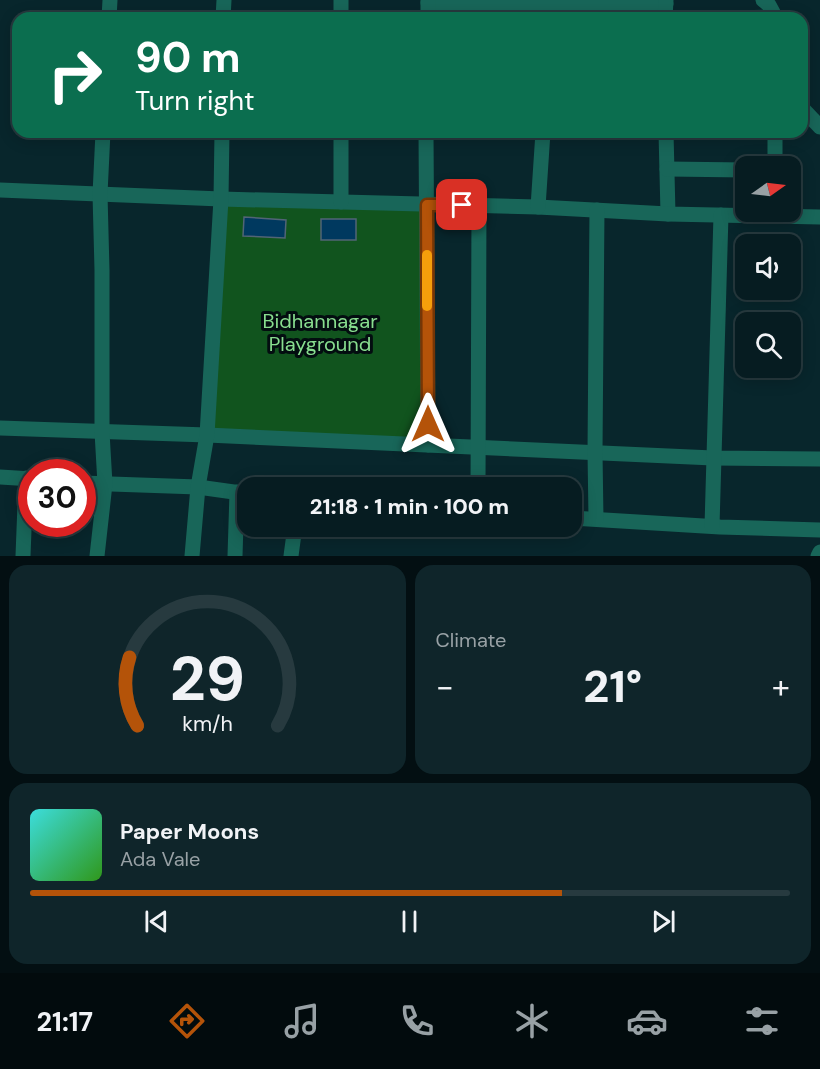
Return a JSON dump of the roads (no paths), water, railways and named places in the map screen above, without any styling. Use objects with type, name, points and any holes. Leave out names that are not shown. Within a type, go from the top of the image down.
[{"type":"street","points":[[764,0],[773,12]]},
{"type":"street","points":[[428,7],[546,11],[567,2],[666,7]]},
{"type":"street","points":[[808,114],[820,127]]},
{"type":"street","points":[[97,556],[105,484],[102,432],[100,194],[103,138]]},
{"type":"street","points":[[192,556],[198,487],[207,435],[221,199],[222,138]]},
{"type":"street","points":[[341,138],[341,202]]},
{"type":"street","points":[[426,138],[428,446]]},
{"type":"street","points":[[538,207],[543,138]]},
{"type":"street","points":[[666,138],[668,214]]},
{"type":"street","points":[[775,156],[776,138]]},
{"type":"street","points":[[667,168],[735,170]]},
{"type":"street","points":[[0,190],[735,215]]},
{"type":"street","points":[[478,477],[479,206]]},
{"type":"street","points":[[596,519],[597,210]]},
{"type":"street","points":[[712,526],[721,215]]},
{"type":"street","points":[[801,216],[820,218]]},
{"type":"street","points":[[0,428],[713,458],[820,459]]},
{"type":"street","points":[[0,477],[18,478]]},
{"type":"street","points":[[96,484],[198,487],[237,492]]},
{"type":"street","points":[[582,518],[820,530]]},
{"type":"street","points":[[234,556],[237,532]]},
{"type":"street","points":[[23,556],[24,537]]},
{"type":"street","points":[[291,556],[294,537]]},
{"type":"park label","name":"Bidhannagar Playground","points":[[320,332]]}]
